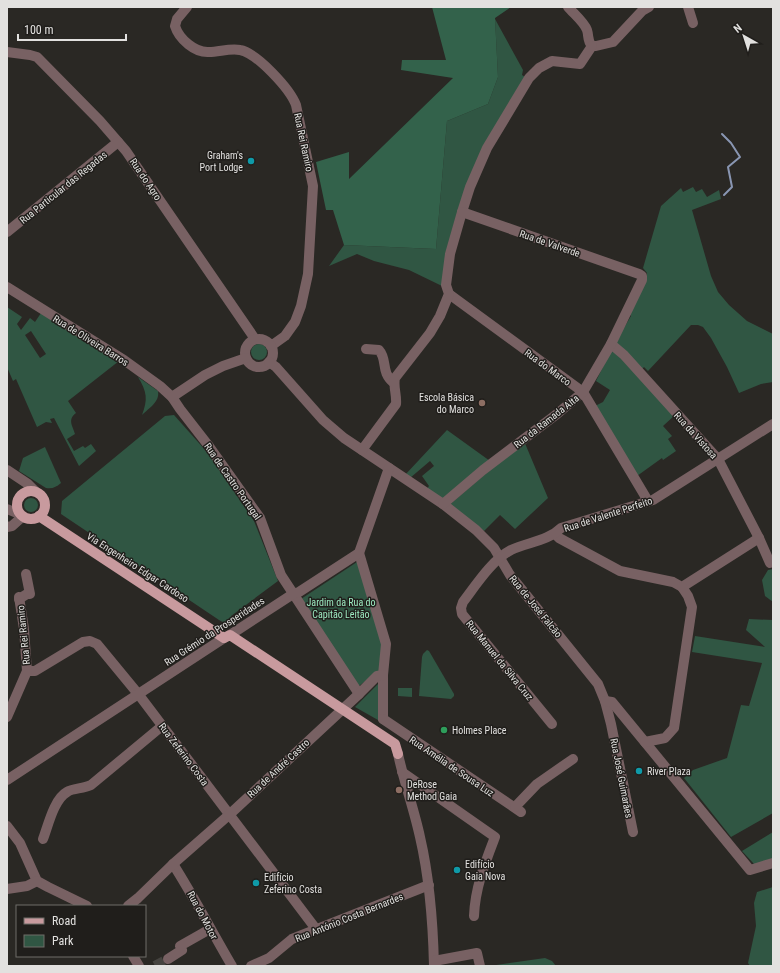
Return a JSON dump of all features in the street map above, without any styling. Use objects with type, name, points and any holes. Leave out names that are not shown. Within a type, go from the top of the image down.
[{"type":"main road","points":[[24,492],[36,492],[43,498],[45,506],[42,514],[31,519],[21,515],[16,506],[18,498],[24,492]]},
{"type":"main road","name":"Via Engenheiro Edgar Cardoso","points":[[39,516],[342,709],[372,729],[396,749]]},
{"type":"street","name":"Rua Rei Ramiro","points":[[187,7],[177,19],[175,26],[179,35],[186,42],[194,48],[207,53],[238,49],[249,53],[260,61],[288,91],[296,105],[313,186],[308,274],[301,306],[295,322],[285,336],[271,346]]},
{"type":"street","points":[[568,7],[584,26],[587,31],[588,40],[592,46]]},
{"type":"street","points":[[592,46],[613,42],[642,11],[649,7]]},
{"type":"street","points":[[688,7],[693,23]]},
{"type":"street","points":[[362,450],[396,404],[397,398],[394,383],[396,378],[430,333],[440,316],[449,294],[446,285],[450,254],[470,188],[487,148],[529,78],[539,68],[552,61],[580,64],[592,46]]},
{"type":"street","name":"Rua do Agro","points":[[7,52],[30,55],[37,58],[100,121],[126,151],[255,339]]},
{"type":"street","name":"Rua Particular das Regadas","points":[[7,232],[118,142]]},
{"type":"street","name":"Rua de Valverde","points":[[462,212],[639,274]]},
{"type":"street","name":"Rua da Ramada Alta","points":[[443,504],[483,470],[557,414],[583,392],[611,344],[642,280],[642,276],[639,274]]},
{"type":"street","name":"Rua de Oliveira Barros","points":[[7,287],[114,354],[160,386],[172,397]]},
{"type":"street","name":"Rua do Marco","points":[[449,294],[583,392],[648,501]]},
{"type":"street","points":[[255,339],[264,340],[271,346],[273,354],[269,362],[261,366],[256,366],[248,362],[246,358],[246,349],[251,341],[255,339]]},
{"type":"street","name":"Rua da Vistosa","points":[[611,344],[624,355],[718,459],[759,538],[770,563]]},
{"type":"street","points":[[366,350],[379,350],[382,354],[387,377],[394,383]]},
{"type":"street","points":[[172,397],[205,375],[223,366],[246,358]]},
{"type":"street","name":"Rua de José Falcão","points":[[269,362],[276,367],[323,420],[344,438],[443,504],[476,530],[494,548],[510,575],[598,684],[605,700],[612,702],[624,716],[750,870],[773,863]]},
{"type":"street","name":"Rua de Castro Portugal","points":[[172,397],[260,518],[281,575],[359,694]]},
{"type":"street","name":"Rua de Valente Perfeito","points":[[501,558],[510,551],[555,534],[562,528],[653,500],[773,424]]},
{"type":"street","points":[[372,729],[383,719],[383,675],[386,644],[358,554],[389,468]]},
{"type":"street","points":[[7,470],[28,484],[36,492]]},
{"type":"street","points":[[7,509],[21,515],[12,526],[7,527]]},
{"type":"street","points":[[555,534],[620,571],[673,582],[682,588],[688,596],[692,607],[674,728],[665,738],[645,742]]},
{"type":"street","points":[[682,588],[759,538]]},
{"type":"street","name":"Rua Grémio da Prosperidades","points":[[7,780],[227,636],[358,554]]},
{"type":"street","name":"Rua Manuel da Silva Cruz","points":[[501,558],[491,567],[463,602],[461,608],[462,614],[552,724]]},
{"type":"street","name":"Rua Rei Ramiro","points":[[7,717],[27,671],[24,629],[19,598],[30,594],[26,574]]},
{"type":"street","name":"Rua Zeferino Costa","points":[[27,671],[35,671],[83,642],[90,641],[97,644],[139,695],[316,929]]},
{"type":"street","name":"Rua de André Castro","points":[[129,905],[230,814],[377,676],[383,675]]},
{"type":"street","name":"Rua José Guimarães","points":[[605,700],[633,832]]},
{"type":"street","points":[[611,724],[616,718],[624,716]]},
{"type":"street","name":"Rua Amélia de Sousa Luz","points":[[383,719],[518,810],[537,784],[573,759]]},
{"type":"street","points":[[43,839],[56,804],[60,798],[67,792],[91,785],[162,726]]},
{"type":"street","points":[[396,749],[420,837],[429,885],[434,943],[434,964],[477,953],[480,966]]},
{"type":"street","points":[[402,772],[495,837],[478,884],[474,916]]},
{"type":"street","points":[[7,826],[20,843],[38,881],[85,905]]},
{"type":"street","name":"Rua do Motor","points":[[173,864],[232,966]]},
{"type":"street","points":[[7,889],[27,886],[38,881]]},
{"type":"street","name":"Rua António Costa Bernardes","points":[[251,966],[269,958],[292,940],[316,929],[429,885]]},
{"type":"street","points":[[168,959],[182,950],[180,946],[210,929]]},
{"type":"street","points":[[134,957],[139,966]]},
{"type":"green space","points":[[432,7],[511,7],[495,18],[498,77],[488,104],[447,121],[436,249],[344,245],[333,210],[326,210],[316,162],[349,152],[349,179],[453,78],[401,70],[402,60],[446,60]]},
{"type":"green space","points":[[495,19],[523,70],[522,75],[525,77],[483,147],[442,286],[409,270],[374,261],[357,254],[329,266],[344,245],[436,249],[447,121],[488,104],[498,77]]},
{"type":"green space","points":[[693,187],[696,192],[702,189],[707,197],[719,190],[721,199],[692,210],[711,276],[718,292],[729,305],[747,321],[773,334],[773,382],[761,384],[739,393],[727,367],[711,338],[703,327],[691,325],[648,371],[644,367],[642,369],[617,344],[616,341],[631,316],[629,313],[646,280],[647,273],[643,268],[661,206],[681,188],[683,192]]},
{"type":"green space","points":[[7,307],[22,317],[17,324],[21,330],[30,318],[35,322],[41,313],[119,361],[68,401],[76,413],[71,421],[75,434],[67,439],[74,451],[83,446],[85,448],[91,444],[96,451],[79,466],[54,418],[50,419],[52,423],[46,422],[37,427],[16,379],[13,381],[7,367]],"holes":[[[31,331],[46,354],[40,358],[25,335]]]},
{"type":"green space","points":[[256,344],[262,344],[267,349],[265,358],[262,360],[256,360],[251,355],[251,349]]},
{"type":"green space","points":[[612,349],[675,415],[663,426],[672,436],[668,439],[676,451],[663,460],[662,458],[637,476],[595,406],[603,402],[610,390],[596,381]]},
{"type":"green space","points":[[138,377],[158,391],[156,402],[142,415],[146,396]]},
{"type":"green space","points":[[174,415],[206,451],[254,521],[278,581],[231,616],[237,625],[226,624],[219,620],[61,514],[62,501],[165,416]]},
{"type":"green space","points":[[447,430],[490,461],[442,501],[426,490],[429,486],[422,476],[434,466],[430,461],[410,478],[405,475]]},
{"type":"green space","points":[[524,441],[548,498],[515,529],[500,515],[484,531],[448,506]]},
{"type":"green space","points":[[45,447],[61,483],[53,488],[46,488],[19,471],[23,458]]},
{"type":"green space","points":[[28,498],[34,498],[38,502],[38,508],[34,512],[28,512],[24,508],[24,502]]},
{"type":"green space","name":"Jardim da Rua do Capitão Leitão","points":[[357,562],[384,645],[381,669],[359,686],[301,599]]},
{"type":"green space","points":[[773,569],[773,602],[765,596],[762,580],[768,570]]},
{"type":"green space","points":[[749,619],[773,620],[773,813],[731,837],[684,778],[693,770],[727,758],[741,705],[749,706],[762,663],[692,652],[695,636],[765,647],[746,630]]},
{"type":"green space","points":[[427,650],[454,694],[451,699],[419,696],[422,657]]},
{"type":"green space","points":[[380,682],[378,720],[355,707]]},
{"type":"green space","points":[[398,688],[412,688],[412,697],[398,696]]},
{"type":"green space","points":[[773,832],[773,860],[755,865],[742,851]]},
{"type":"green space","points":[[773,887],[773,966],[750,966],[748,963],[756,926],[754,903],[757,892]]},
{"type":"green space","points":[[545,958],[552,961],[556,966],[489,966]]},
{"type":"waterway","points":[[722,134],[731,143],[740,157],[728,167],[732,187],[724,195]]},
{"type":"tunnel","points":[[155,966],[168,959]]},
{"type":"place","name":"Graham's Port Lodge","points":[[251,161]]},
{"type":"place","name":"Escola Básica do Marco","points":[[482,403]]},
{"type":"place","name":"Holmes Place","points":[[444,730]]},
{"type":"place","name":"River Plaza","points":[[639,771]]},
{"type":"place","name":"DeRose Method Gaia","points":[[399,790]]},
{"type":"place","name":"Edifício Gaia Nova","points":[[457,870]]},
{"type":"place","name":"Edifício Zeferino Costa","points":[[256,883]]}]
